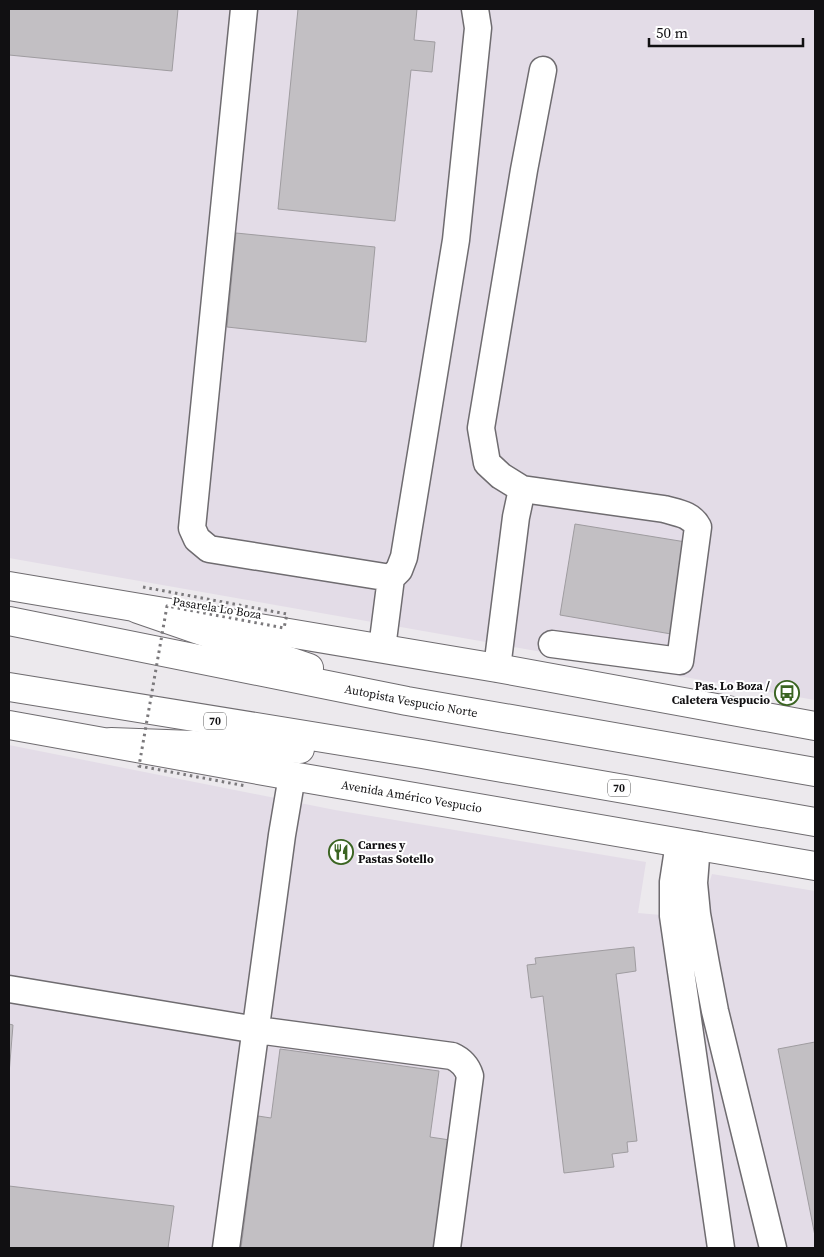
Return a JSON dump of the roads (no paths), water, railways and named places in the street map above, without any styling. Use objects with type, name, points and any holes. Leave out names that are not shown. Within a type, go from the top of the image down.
[{"type":"main road","points":[[9,586],[140,598],[382,648],[815,726]]},
{"type":"main road","points":[[140,598],[407,701]]},
{"type":"main road","name":"Autopista Vespucio Norte","points":[[9,621],[407,701],[815,772]]},
{"type":"main road","name":"70","points":[[9,687],[422,754],[815,822]]},
{"type":"main road","name":"Avenida Américo Vespucio","points":[[9,725],[815,866]]},
{"type":"main road","points":[[111,742],[422,754]]},
{"type":"lane","points":[[244,9],[192,528],[197,539],[209,549],[391,578]]},
{"type":"lane","points":[[382,648],[391,578],[400,570],[404,557],[456,240],[478,28],[475,9]]},
{"type":"lane","points":[[543,70],[524,170],[481,428],[488,463],[501,476],[522,489],[664,509],[686,514],[694,519],[698,527],[680,661],[552,644]]},
{"type":"lane","points":[[497,668],[516,517],[522,489]]},
{"type":"lane","points":[[226,1248],[282,835],[292,776]]},
{"type":"lane","points":[[688,844],[673,882],[673,916],[721,1248]]},
{"type":"lane","points":[[688,844],[697,914],[715,1011],[774,1248]]},
{"type":"lane","points":[[9,989],[257,1030],[452,1056],[459,1060],[468,1070],[470,1076],[447,1248]]},
{"type":"place","name":"Pas. Lo Boza / Caletera Vespucio","points":[[787,693]]},
{"type":"place","name":"Carnes y Pastas Sotello","points":[[341,852]]}]
